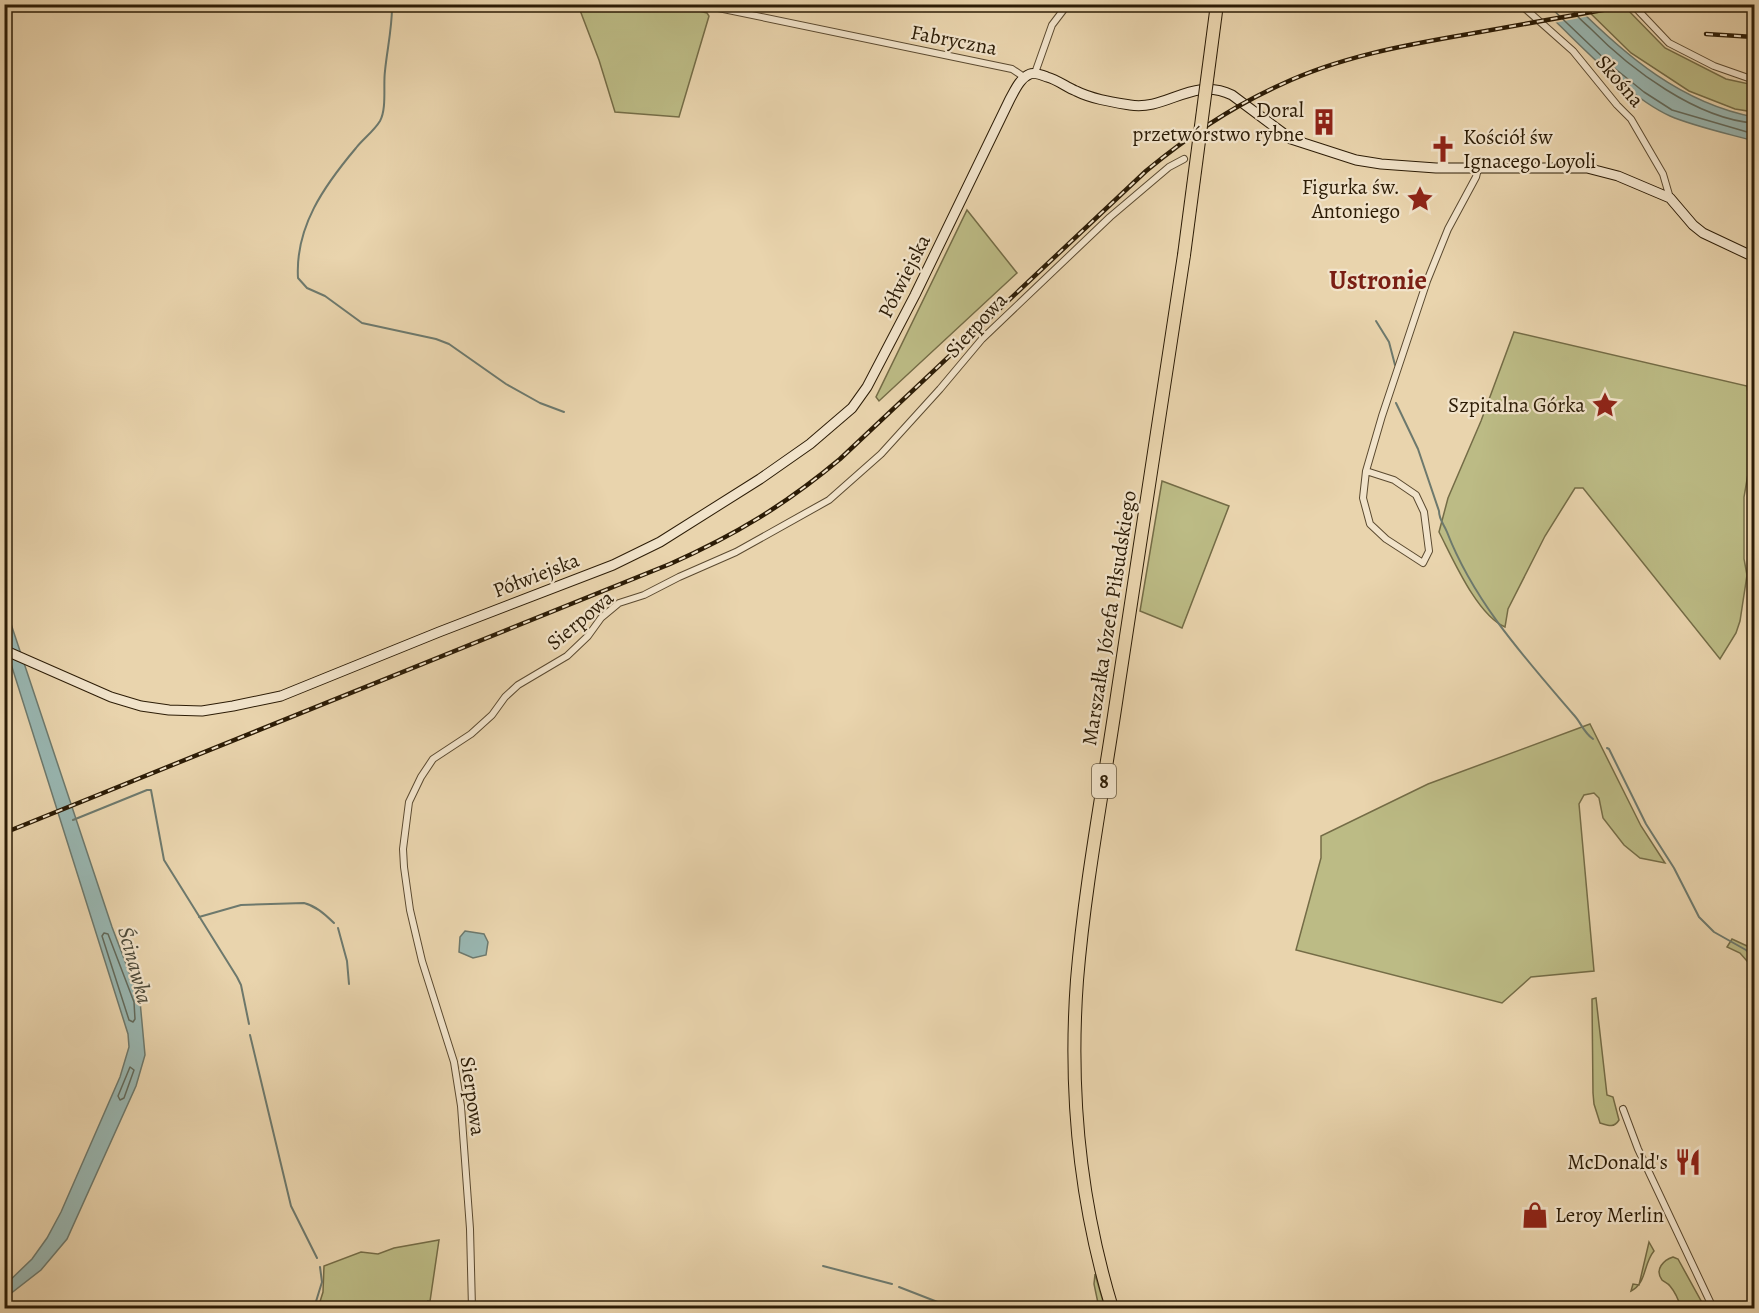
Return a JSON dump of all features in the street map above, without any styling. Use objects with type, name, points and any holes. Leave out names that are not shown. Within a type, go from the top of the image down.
[{"type":"highway","name":"Marszałka Józefa Piłsudskiego","points":[[1112,1308],[1090,1221],[1079,1145],[1075,1082],[1077,980],[1096,832],[1184,255],[1217,4]]},
{"type":"street","name":"Fabryczna","points":[[699,4],[1012,69],[1024,77]]},
{"type":"street","points":[[1035,73],[1052,26],[1068,4]]},
{"type":"street","name":"Skośna","points":[[1520,4],[1573,51],[1617,105],[1631,118],[1663,174],[1670,198]]},
{"type":"street","points":[[1632,4],[1669,43],[1714,66],[1755,80]]},
{"type":"street","points":[[1024,77],[1035,73],[1051,78],[1077,92],[1132,106],[1152,104],[1180,94],[1215,89],[1232,95],[1291,139],[1356,160],[1381,164],[1478,169],[1587,168],[1636,182],[1670,198],[1703,233],[1755,257]]},
{"type":"street","name":"Półwiejska","points":[[4,650],[111,697],[141,706],[202,711],[281,696],[613,565],[660,542],[760,479],[810,444],[852,408],[867,387],[915,295],[1010,99],[1024,77]]},
{"type":"street","name":"Sierpowa","points":[[472,1308],[470,1229],[461,1106],[454,1062],[422,962],[410,910],[404,867],[403,849],[409,802],[421,777],[434,759],[471,734],[492,715],[505,697],[518,685],[567,656],[588,636],[602,618],[620,603],[644,595],[736,552],[829,500],[880,454],[982,339],[1110,217],[1169,167],[1184,159]]},
{"type":"street","points":[[1366,471],[1394,480],[1416,495],[1424,512],[1429,550],[1423,563],[1386,539],[1370,524],[1363,498],[1366,471],[1427,281],[1448,228],[1476,177],[1478,169]]},
{"type":"street","points":[[1623,1109],[1638,1149],[1713,1308]]},
{"type":"shaded area","points":[[578,5],[676,5],[707,13],[709,16],[679,117],[615,112],[599,60]]},
{"type":"shaded area","points":[[1582,5],[1623,5],[1665,48],[1726,79],[1754,85],[1754,112],[1735,109],[1689,91],[1631,53]]},
{"type":"shaded area","points":[[967,210],[1017,273],[879,401],[876,397]]},
{"type":"shaded area","points":[[1514,332],[1747,386],[1754,439],[1744,497],[1744,559],[1747,575],[1740,621],[1736,633],[1720,659],[1583,488],[1575,488],[1545,536],[1508,609],[1505,627],[1485,611],[1467,585],[1439,532],[1448,498],[1481,421]]},
{"type":"shaded area","points":[[1162,481],[1229,506],[1182,628],[1140,611]]},
{"type":"shaded area","points":[[1590,724],[1641,826],[1665,863],[1640,858],[1624,845],[1603,818],[1599,798],[1594,793],[1584,795],[1579,804],[1594,971],[1531,977],[1502,1003],[1296,950],[1321,858],[1321,836],[1428,784]]},
{"type":"shaded area","points":[[1732,939],[1754,952],[1754,969],[1740,953],[1727,947]]},
{"type":"shaded area","points":[[1596,998],[1607,1095],[1613,1097],[1619,1120],[1611,1126],[1600,1123],[1594,1104],[1592,999]]},
{"type":"shaded area","points":[[439,1240],[429,1308],[318,1308],[323,1292],[324,1266],[361,1252],[378,1254],[394,1248]]},
{"type":"shaded area","points":[[1649,1242],[1654,1251],[1639,1284]]},
{"type":"shaded area","points":[[1673,1257],[1678,1259],[1705,1308],[1681,1308],[1672,1288],[1662,1280],[1660,1269],[1666,1260]]},
{"type":"shaded area","points":[[1095,1274],[1105,1308],[1099,1308],[1094,1284]]},
{"type":"shaded area","points":[[1633,1284],[1638,1285],[1636,1288],[1631,1291]]},
{"type":"water","points":[[1538,5],[1575,5],[1614,42],[1656,75],[1702,101],[1754,117],[1754,141],[1689,123],[1653,107],[1618,81]]},
{"type":"water","points":[[4,603],[112,927],[140,1001],[145,1055],[136,1086],[67,1239],[41,1270],[5,1298],[5,1285],[32,1259],[61,1212],[120,1077],[129,1047],[128,1034],[5,645]]},
{"type":"water","points":[[465,931],[484,934],[488,942],[486,955],[473,958],[459,952],[460,937]]},
{"type":"pier","points":[[1579,5],[1590,16],[1554,23],[1541,11]]},
{"type":"waterway","points":[[385,4],[392,7],[382,116],[378,125],[333,177],[314,208],[301,242],[298,278],[307,288],[325,296],[362,323],[436,339],[449,344],[506,384],[540,403],[564,412]]},
{"type":"waterway","points":[[1376,321],[1389,342],[1395,365]]},
{"type":"waterway","points":[[1396,403],[1418,449],[1441,519],[1471,582],[1519,650],[1593,739]]},
{"type":"waterway","points":[[1607,748],[1646,824],[1674,868],[1699,917],[1714,932],[1754,957]]},
{"type":"waterway","points":[[73,820],[151,790],[164,860],[237,977],[241,985],[249,1024]]},
{"type":"waterway","points":[[199,917],[241,905],[304,903],[320,911],[334,923]]},
{"type":"waterway","points":[[338,928],[347,961],[349,984]]},
{"type":"waterway","points":[[250,1035],[291,1206],[317,1258]]},
{"type":"waterway","points":[[823,1266],[892,1284]]},
{"type":"waterway","points":[[314,1308],[322,1282],[320,1267]]},
{"type":"waterway","points":[[899,1287],[953,1308]]},
{"type":"waterway","points":[[428,1301],[428,1308]]},
{"type":"railway","points":[[4,833],[670,564],[759,518],[840,459],[1146,171],[1177,146],[1244,103],[1302,75],[1349,59],[1421,43],[1636,4]]},
{"type":"railway","points":[[1706,34],[1754,37]]},
{"type":"place","name":"Doral przetwórstwo rybne","points":[[1324,122]]},
{"type":"place","name":"Kościół św Ignacego Loyoli","points":[[1443,149]]},
{"type":"place","name":"Figurka św. Antoniego","points":[[1420,199]]},
{"type":"place","name":"Szpitalna Górka","points":[[1605,405]]},
{"type":"place","name":"McDonald's","points":[[1688,1162]]},
{"type":"place","name":"Leroy Merlin","points":[[1535,1215]]},
{"type":"district","name":"Ustronie","points":[[1378,280]]},
{"type":"water label","name":"Ścinawka","points":[[136,965]]}]
